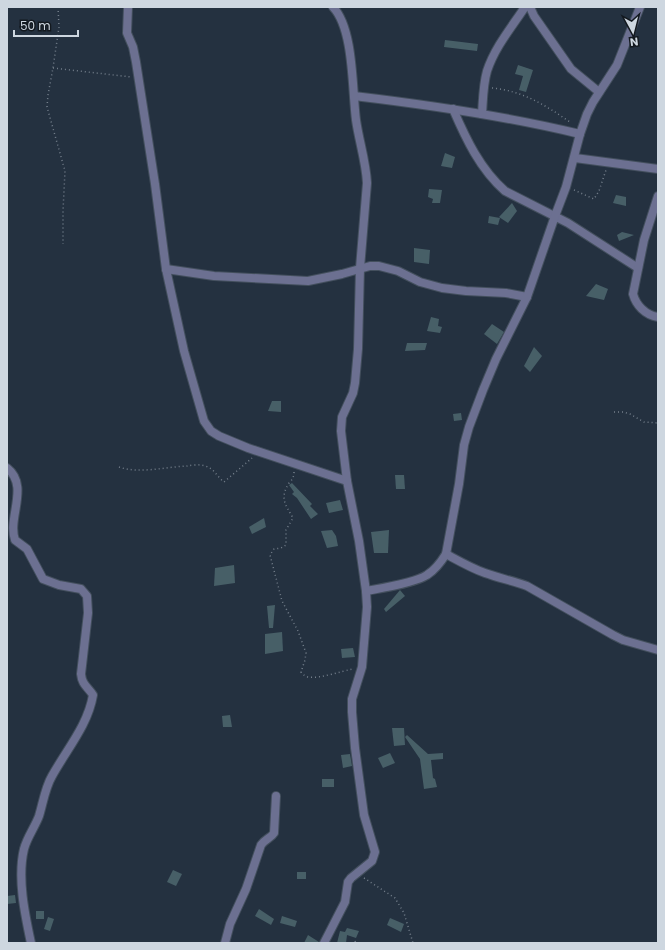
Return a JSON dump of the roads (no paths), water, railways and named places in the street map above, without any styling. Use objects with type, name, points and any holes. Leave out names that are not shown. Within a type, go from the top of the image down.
[{"type":"street","points":[[128,7],[127,33],[133,47],[155,184],[166,270],[184,351],[204,421],[210,431],[219,436],[260,452],[347,481]]},
{"type":"street","points":[[324,943],[345,902],[348,882],[372,861],[375,852],[364,815],[353,729],[352,699],[362,667],[367,607],[359,541],[347,481],[341,430],[342,416],[353,393],[355,383],[358,348],[360,268],[367,183],[366,170],[356,120],[353,76],[346,33],[343,20],[333,7]]},
{"type":"street","points":[[482,114],[484,87],[487,72],[493,56],[500,43],[525,7]]},
{"type":"street","points":[[530,7],[571,69],[600,92]]},
{"type":"street","points":[[366,591],[418,579],[427,575],[442,561],[446,554],[459,484],[464,445],[469,427],[496,359],[527,297],[566,188],[587,114],[616,65],[640,7]]},
{"type":"street","points":[[354,96],[453,109],[581,132]]},
{"type":"street","points":[[453,109],[472,150],[496,184],[514,197],[555,216],[638,268]]},
{"type":"street","points":[[575,158],[658,169]]},
{"type":"street","points":[[658,196],[644,240],[633,294],[635,301],[642,310],[654,316],[658,316]]},
{"type":"street","points":[[166,270],[214,276],[308,281],[337,275],[360,268],[379,266],[391,269],[420,282],[442,288],[506,293],[527,297]]},
{"type":"street","points":[[7,468],[13,474],[18,495],[13,527],[15,540],[27,549],[42,579],[59,586],[82,589],[87,596],[86,631],[81,680],[85,687],[93,695],[92,704],[84,724],[52,777],[38,818],[28,837],[24,850],[23,896],[31,943]]},
{"type":"street","points":[[446,554],[468,566],[527,586],[623,640],[658,650]]},
{"type":"street","points":[[225,943],[230,924],[246,889],[261,845],[274,833],[276,796]]}]
